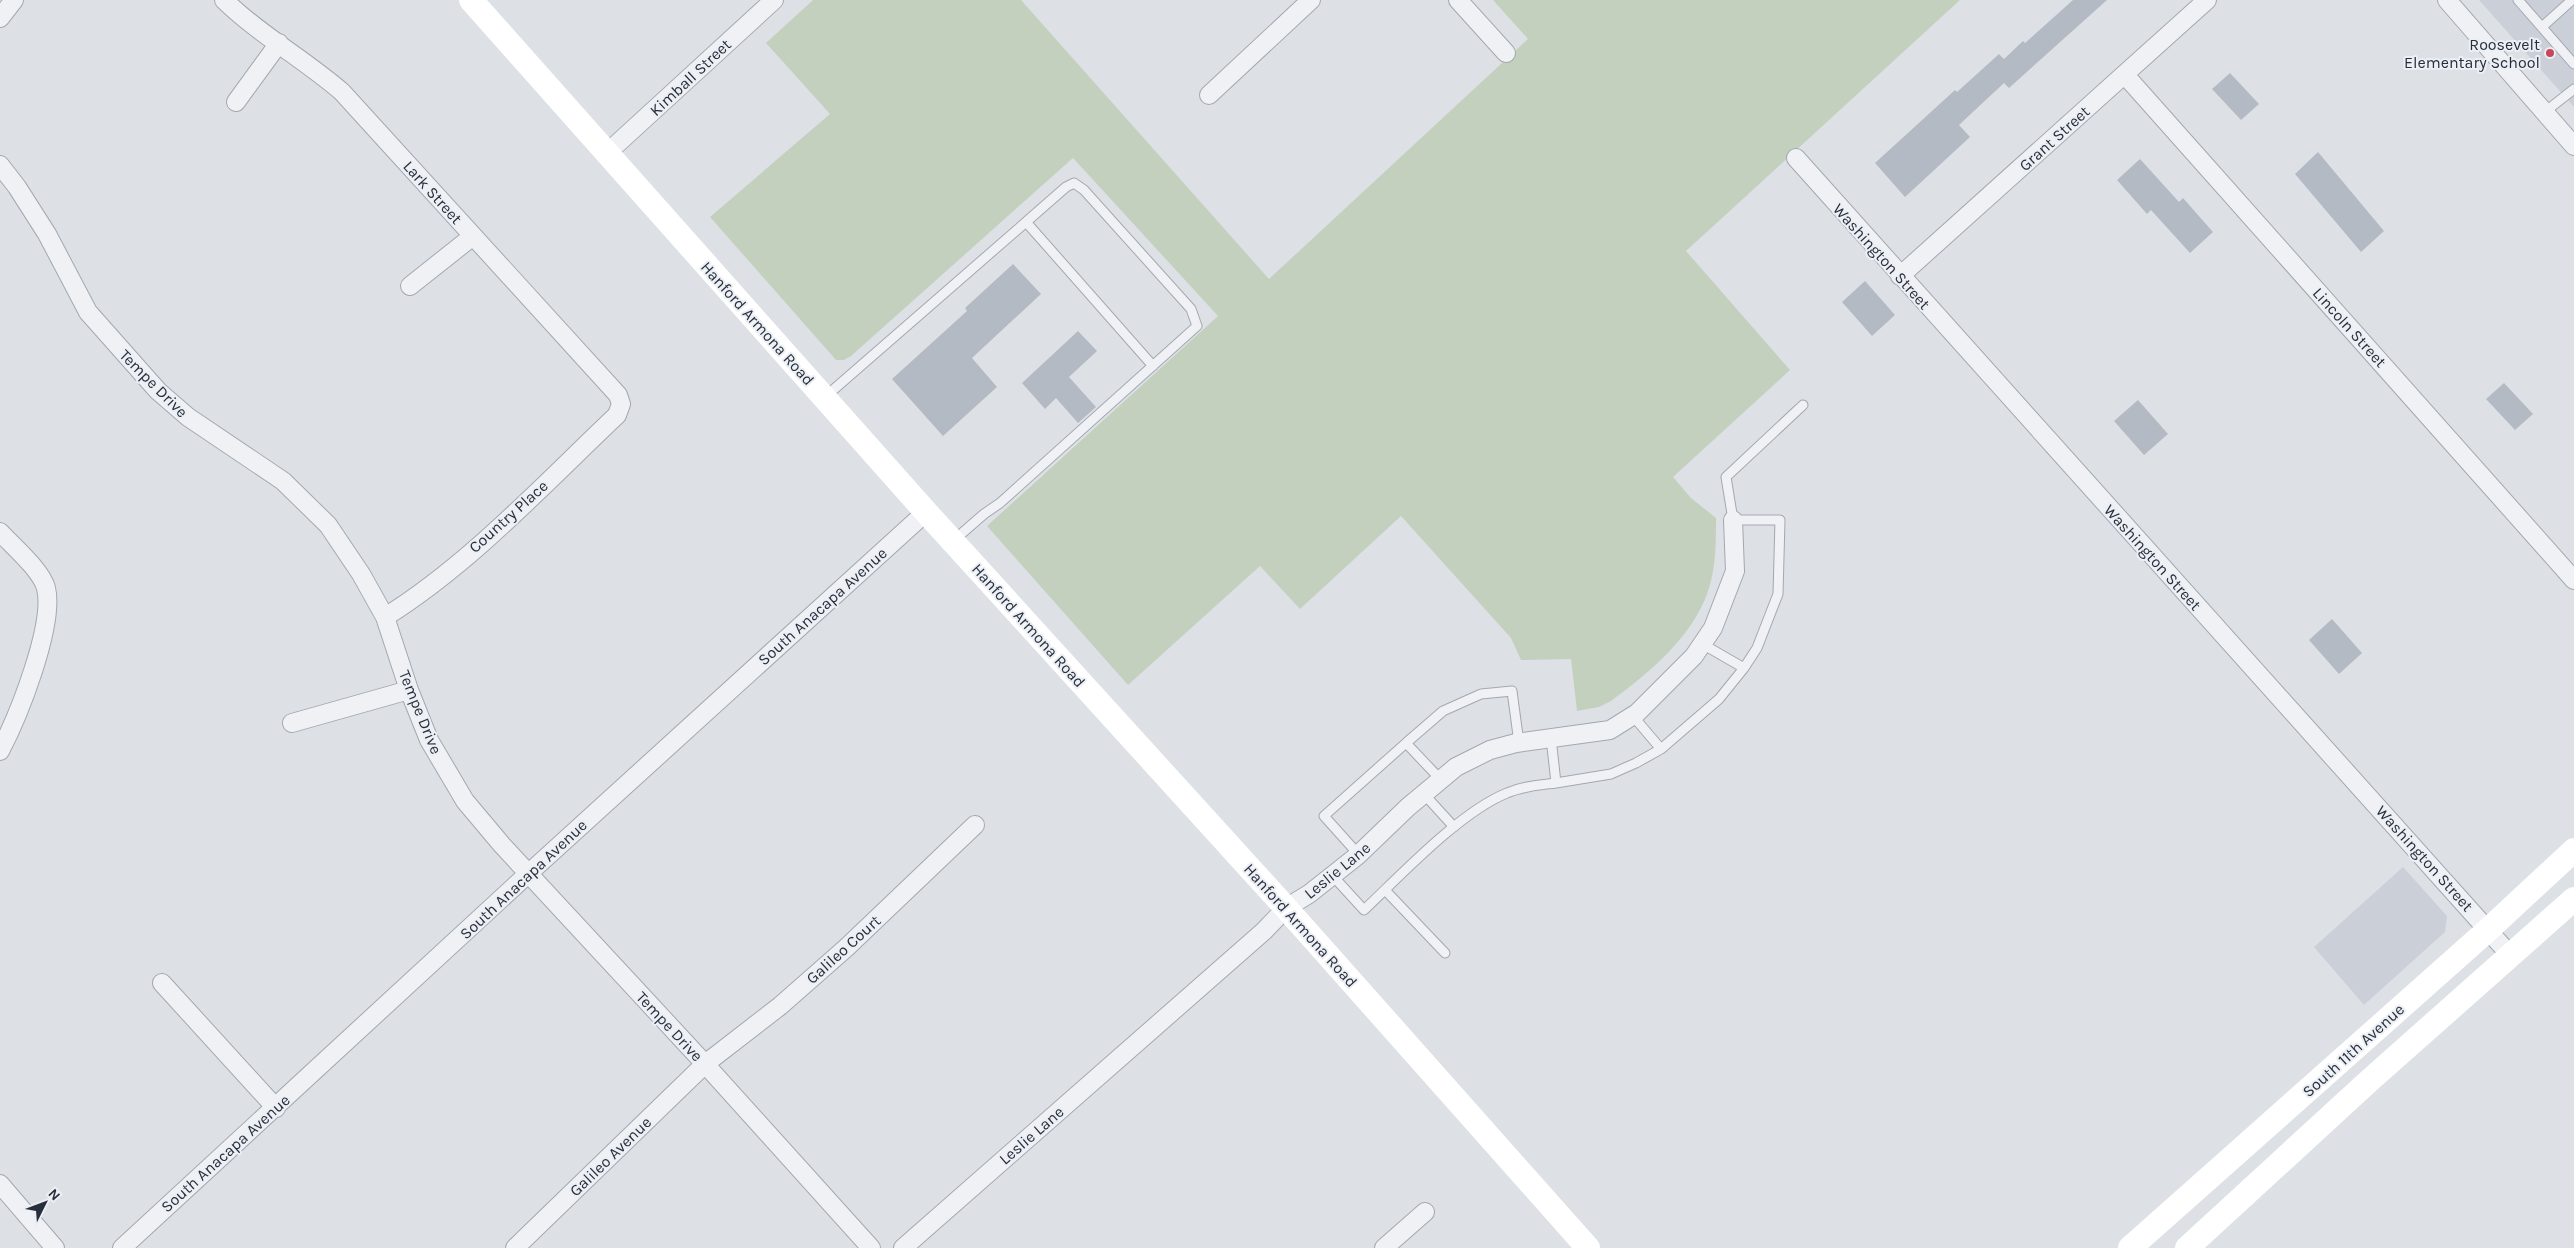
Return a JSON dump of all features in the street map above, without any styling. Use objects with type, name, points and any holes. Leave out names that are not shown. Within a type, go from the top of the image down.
[{"type":"main road","name":"Hanford Armona Road","points":[[472,0],[606,154],[926,512],[1286,908],[1588,1248]]},
{"type":"main road","name":"South 11th Avenue","points":[[2130,1248],[2489,929],[2574,850]]},
{"type":"main road","name":"South 11th Avenue","points":[[2187,1248],[2370,1080],[2574,899]]},
{"type":"street","points":[[0,18],[14,0]]},
{"type":"street","name":"Lark Street","points":[[224,0],[240,16],[279,43],[342,92],[618,396],[621,404]]},
{"type":"street","name":"Kimball Street","points":[[606,154],[774,0]]},
{"type":"street","points":[[1209,95],[1310,0]]},
{"type":"street","points":[[1458,0],[1506,53]]},
{"type":"street","name":"Grant Street","points":[[1900,276],[2207,0]]},
{"type":"street","points":[[2451,1],[2574,146]]},
{"type":"street","points":[[236,102],[279,43]]},
{"type":"street","name":"Lincoln Street","points":[[2125,75],[2574,580]]},
{"type":"street","name":"Washington Street","points":[[1796,158],[1900,276],[2489,929],[2511,956]]},
{"type":"street","name":"Tempe Drive","points":[[0,165],[17,187],[47,234],[88,312],[158,391],[188,417],[283,481],[328,525],[361,574],[385,617],[408,690],[429,740],[451,779],[502,846],[705,1064],[871,1248]]},
{"type":"street","points":[[410,286],[472,236]]},
{"type":"street","name":"Country Place","points":[[385,617],[418,597],[498,528],[617,415],[621,404]]},
{"type":"street","name":"South Anacapa Avenue","points":[[122,1248],[529,873],[926,512]]},
{"type":"street","name":"Leslie Lane","points":[[903,1248],[1264,931],[1286,908],[1358,855],[1456,767],[1490,750],[1519,743],[1610,730],[1633,716],[1704,645],[1735,571],[1732,520]]},
{"type":"street","points":[[0,532],[41,576],[46,587],[47,604],[34,664],[13,724],[0,752]]},
{"type":"street","points":[[292,723],[408,690]]},
{"type":"street","name":"Galileo Court","points":[[705,1064],[780,1006],[846,948],[975,825]]},
{"type":"street","points":[[162,983],[276,1108]]},
{"type":"street","name":"Galileo Avenue","points":[[523,1245],[705,1064]]},
{"type":"street","points":[[0,1184],[56,1248]]},
{"type":"street","points":[[1384,1248],[1425,1212]]},
{"type":"lane","points":[[2518,0],[2574,64]]},
{"type":"lane","points":[[2542,27],[2572,0]]},
{"type":"lane","points":[[2546,112],[2574,89]]},
{"type":"lane","points":[[825,398],[1066,187],[1074,183],[1084,190],[1190,308],[1195,316],[1197,326],[1000,503],[984,514],[953,541]]},
{"type":"lane","points":[[1026,222],[1152,366]]},
{"type":"lane","points":[[1332,875],[1364,910],[1454,827],[1506,793],[1535,785],[1611,774],[1661,749],[1720,699],[1757,648],[1778,594],[1780,520],[1732,520],[1726,477],[1803,405]]},
{"type":"lane","points":[[1704,645],[1744,668]]},
{"type":"lane","points":[[1358,855],[1324,816],[1443,711],[1481,694],[1512,691],[1519,743]]},
{"type":"lane","points":[[1633,716],[1661,749]]},
{"type":"lane","points":[[1551,738],[1556,783]]},
{"type":"lane","points":[[1406,742],[1441,780]]},
{"type":"lane","points":[[1424,794],[1454,827]]},
{"type":"lane","points":[[1385,890],[1445,953]]},
{"type":"shaded area","name":"Roosevelt Elementary School","points":[[2479,0],[2574,0],[2574,107]]},
{"type":"shaded area","points":[[2403,867],[2447,916],[2445,932],[2364,1005],[2314,947]]},
{"type":"green space","points":[[813,0],[1021,0],[1269,279],[1528,39],[1493,0],[1960,0],[1686,251],[1790,370],[1673,477],[1691,498],[1716,518],[1714,566],[1710,585],[1700,610],[1667,654],[1639,679],[1611,701],[1599,707],[1577,711],[1571,659],[1521,660],[1511,638],[1401,516],[1300,609],[1260,566],[1128,685],[987,526],[1218,316],[1073,158],[851,356],[844,360],[836,360],[710,217],[830,114],[766,43]]},
{"type":"building","points":[[2073,0],[2107,0],[2009,88],[2004,83],[1959,125],[1970,137],[1905,197],[1875,163],[1955,90],[1957,92],[1999,54],[2004,59],[2023,41],[2025,43]]},
{"type":"building","points":[[2230,73],[2259,104],[2241,120],[2212,89]]},
{"type":"building","points":[[2318,152],[2384,231],[2361,252],[2295,174]]},
{"type":"building","points":[[2140,159],[2179,202],[2183,198],[2213,232],[2190,253],[2151,210],[2147,214],[2117,180]]},
{"type":"building","points":[[1013,264],[1041,294],[972,358],[997,387],[943,436],[892,379],[967,311],[965,308]]},
{"type":"building","points":[[1865,281],[1895,315],[1872,336],[1842,302]]},
{"type":"building","points":[[1078,331],[1097,351],[1069,377],[1096,407],[1078,423],[1056,398],[1045,409],[1022,383]]},
{"type":"building","points":[[2504,383],[2533,414],[2515,430],[2486,399]]},
{"type":"building","points":[[2138,400],[2168,434],[2144,455],[2114,421]]},
{"type":"building","points":[[2332,619],[2362,653],[2339,674],[2309,640]]},
{"type":"place","name":"Roosevelt Elementary School","points":[[2550,53]]}]
